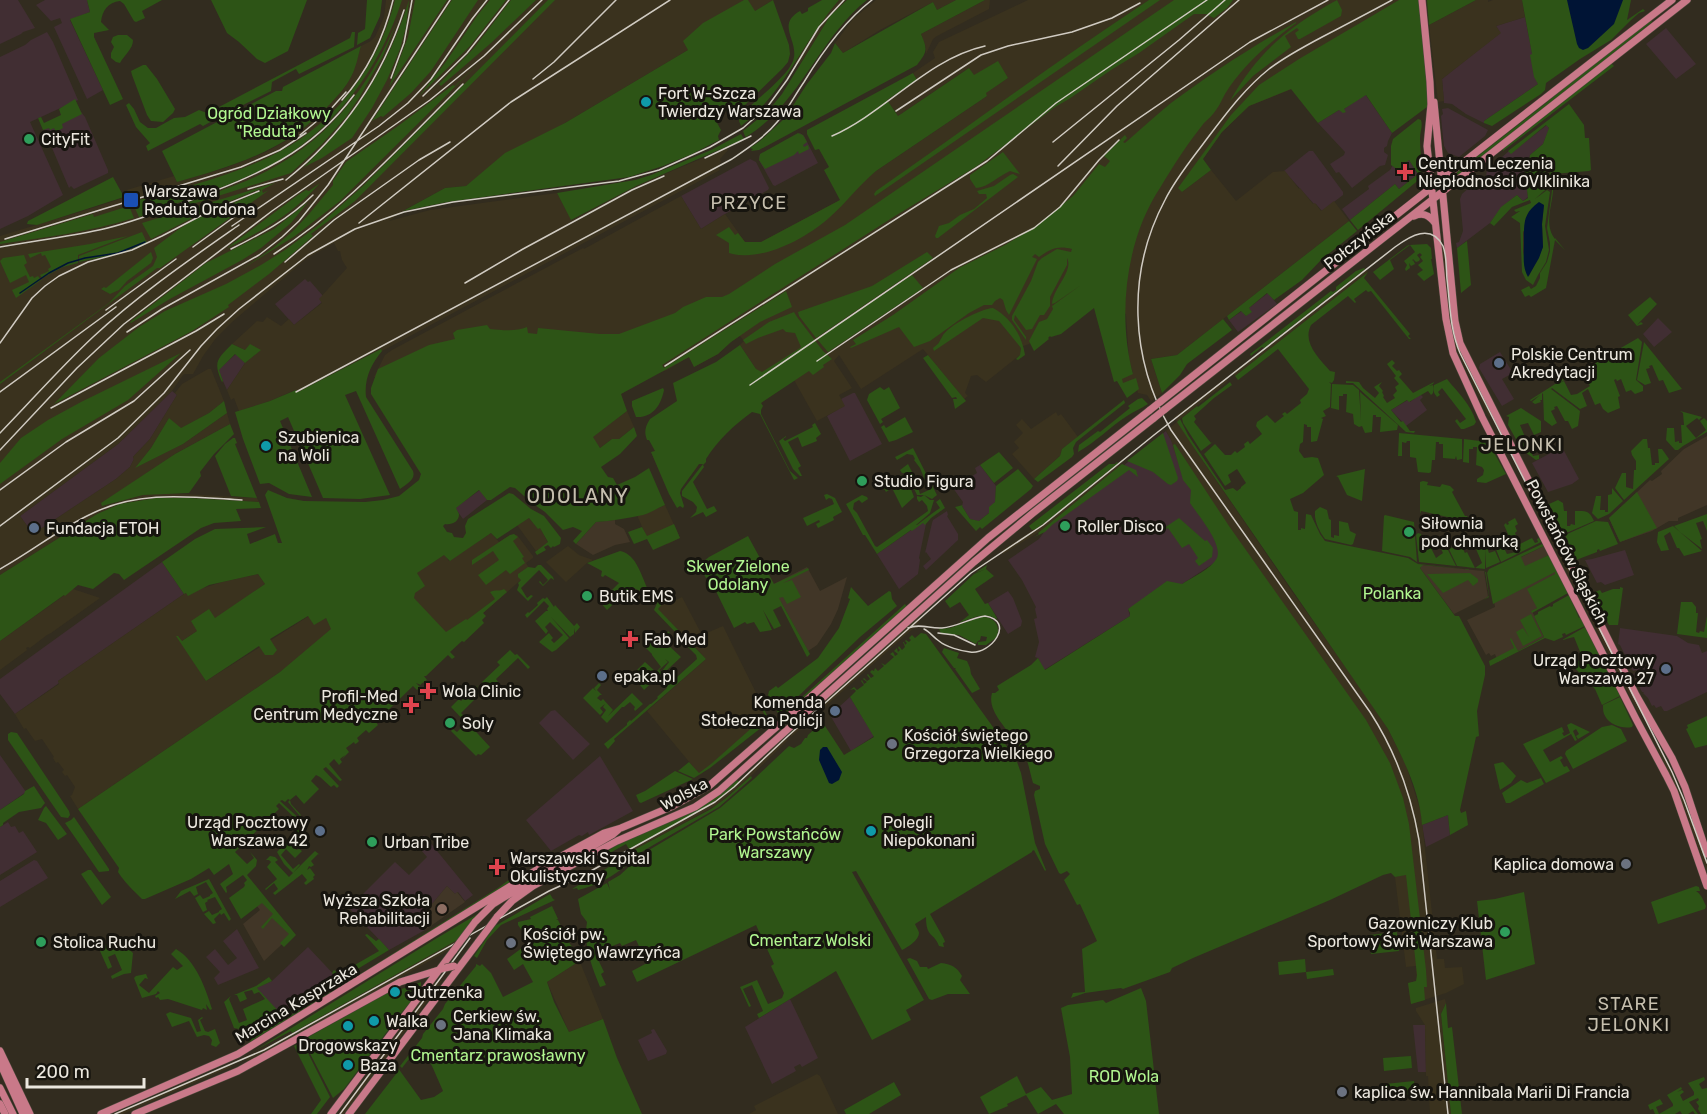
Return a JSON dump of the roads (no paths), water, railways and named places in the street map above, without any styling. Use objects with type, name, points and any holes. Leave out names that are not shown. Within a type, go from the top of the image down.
[{"type":"main road","points":[[1422,0],[1430,82]]},
{"type":"main road","name":"Połczyńska","points":[[1047,501],[1442,178],[1672,0]]},
{"type":"main road","name":"Połczyńska","points":[[1162,406],[1376,245],[1687,0]]},
{"type":"main road","name":"Powstańców Śląskich","points":[[1430,82],[1442,178],[1455,321],[1460,344],[1551,520],[1636,695],[1675,765],[1707,854]]},
{"type":"main road","name":"Powstańców Śląskich","points":[[1430,82],[1431,108],[1427,146],[1447,327],[1459,368],[1674,791],[1707,886]]},
{"type":"main road","points":[[1409,218],[1424,214],[1430,216],[1436,224]]},
{"type":"main road","points":[[1370,237],[1371,244],[1376,245]]},
{"type":"main road","name":"Połczyńska","points":[[1042,494],[1152,414]]},
{"type":"main road","name":"Wolska","points":[[434,934],[519,880],[609,830],[621,828],[680,803],[709,786],[988,538],[1042,494]]},
{"type":"main road","name":"Wolska","points":[[349,1114],[497,917],[512,901],[533,886],[617,841],[696,807],[719,791],[968,568],[1047,501]]},
{"type":"main road","name":"Wolska","points":[[331,1114],[443,968],[454,950],[493,904],[621,828]]},
{"type":"main road","points":[[434,934],[493,904]]},
{"type":"main road","name":"Marcina Kasprzaka","points":[[101,1114],[238,1054],[434,934]]},
{"type":"main road","name":"Marcina Kasprzaka","points":[[135,1114],[238,1071],[400,982],[464,962]]},
{"type":"main road","points":[[0,1051],[30,1114]]},
{"type":"main road","points":[[0,1063],[23,1114]]},
{"type":"main road","points":[[11,1071],[13,1074],[19,1074],[15,1079],[16,1084]]},
{"type":"main road","points":[[0,1088],[12,1114]]},
{"type":"main road","points":[[0,1104],[5,1114]]},
{"type":"water","points":[[1567,0],[1623,0],[1614,24],[1583,50],[1577,44]]},
{"type":"water","points":[[1539,202],[1544,205],[1543,247],[1528,277],[1524,261],[1524,226],[1529,211]]},
{"type":"water","points":[[827,747],[842,772],[839,780],[832,784],[829,783],[819,760],[820,750]]},
{"type":"waterway","points":[[20,293],[68,263],[118,253],[145,242]]},
{"type":"tram line","points":[[115,1114],[264,1050],[549,891],[580,877],[715,802],[971,573],[1043,525],[1154,435],[1395,247],[1407,239],[1426,233],[1433,235],[1443,246],[1452,326],[1460,353],[1672,772],[1707,863]]},
{"type":"tram line","points":[[908,628],[948,627],[985,616],[994,619],[999,624],[997,637],[986,648],[978,652],[958,650],[946,645],[924,629]]},
{"type":"tram line","points":[[938,633],[954,635],[975,645]]},
{"type":"tram line","points":[[340,1114],[470,938]]},
{"type":"railway","points":[[342,100],[374,53],[393,0]]},
{"type":"railway","points":[[391,78],[404,43],[412,0]]},
{"type":"railway","points":[[127,332],[162,309],[259,255],[299,221],[328,185],[450,0]]},
{"type":"railway","points":[[232,226],[379,126],[408,103],[431,79],[487,0]]},
{"type":"railway","points":[[423,96],[467,53],[509,0]]},
{"type":"railway","points":[[0,450],[77,368],[124,324],[272,211],[430,100],[484,56],[542,0]]},
{"type":"railway","points":[[533,79],[554,62],[616,0]]},
{"type":"railway","points":[[359,223],[511,102],[670,0]]},
{"type":"railway","points":[[0,526],[118,438],[164,393],[217,329],[308,255],[355,229],[404,212],[453,202],[619,181],[659,170],[710,147],[743,128],[768,106],[787,80],[819,27],[844,0]]},
{"type":"railway","points":[[296,392],[732,159],[773,127],[835,38],[872,0]]},
{"type":"railway","points":[[665,366],[987,161],[1056,103],[1207,0]]},
{"type":"railway","points":[[1053,142],[1225,0]]},
{"type":"railway","points":[[1058,166],[1117,106],[1239,0]]},
{"type":"railway","points":[[750,385],[1250,42],[1328,0]]},
{"type":"railway","points":[[1392,0],[1275,64],[1251,85],[1228,111],[1174,184],[1152,228],[1139,286],[1138,316],[1147,374],[1157,403],[1171,430],[1370,712],[1395,758],[1412,806],[1419,840],[1448,1114]]},
{"type":"railway","points":[[896,111],[981,55],[1008,46],[1072,32],[1112,18],[1140,3]]},
{"type":"railway","points":[[286,180],[325,144],[357,104],[384,59],[404,10]]},
{"type":"railway","points":[[832,136],[871,114],[944,62],[985,46]]},
{"type":"railway","points":[[274,254],[350,196],[463,84]]},
{"type":"railway","points":[[300,135],[329,111],[346,92]]},
{"type":"railway","points":[[0,247],[111,227],[215,191],[260,171],[300,148],[319,133],[354,95]]},
{"type":"railway","points":[[5,239],[241,167],[280,150],[306,133]]},
{"type":"railway","points":[[705,158],[751,136]]},
{"type":"railway","points":[[817,361],[951,270],[1034,228],[1060,207],[1119,140]]},
{"type":"railway","points":[[285,262],[334,220],[419,160],[450,142]]},
{"type":"railway","points":[[465,283],[632,190],[664,176]]},
{"type":"railway","points":[[248,189],[283,179]]},
{"type":"railway","points":[[0,343],[32,298],[59,276],[88,262],[132,250],[210,211],[259,191]]},
{"type":"railway","points":[[231,249],[274,225],[313,195]]},
{"type":"railway","points":[[193,247],[237,215]]},
{"type":"railway","points":[[0,433],[110,322],[164,278],[239,225]]},
{"type":"railway","points":[[106,310],[176,259]]},
{"type":"railway","points":[[0,392],[116,307]]},
{"type":"railway","points":[[51,408],[224,314]]},
{"type":"railway","points":[[0,490],[66,442],[134,401],[190,350]]},
{"type":"railway","points":[[0,569],[68,527],[109,506],[146,498],[165,497],[242,500]]},
{"type":"place","name":"Fort W-Szcza Twierdzy Warszawa","points":[[646,102]]},
{"type":"place","name":"CityFit","points":[[29,139]]},
{"type":"place","name":"Centrum Leczenia Niepłodności OVIklinika","points":[[1405,172]]},
{"type":"place","name":"Warszawa Reduta Ordona","points":[[131,200]]},
{"type":"place","name":"Polskie Centrum Akredytacji","points":[[1499,363]]},
{"type":"place","name":"Szubienica na Woli","points":[[266,446]]},
{"type":"place","name":"Studio Figura","points":[[862,481]]},
{"type":"place","name":"Roller Disco","points":[[1065,526]]},
{"type":"place","name":"Fundacja ETOH","points":[[34,528]]},
{"type":"place","name":"Siłownia pod chmurką","points":[[1409,532]]},
{"type":"place","name":"Butik EMS","points":[[587,596]]},
{"type":"place","name":"Fab Med","points":[[630,639]]},
{"type":"place","name":"Urząd Pocztowy Warszawa 27","points":[[1666,669]]},
{"type":"place","name":"epaka.pl","points":[[602,676]]},
{"type":"place","name":"Wola Clinic","points":[[428,691]]},
{"type":"place","name":"Profil-Med Centrum Medyczne","points":[[411,705]]},
{"type":"place","name":"Komenda Stołeczna Policji","points":[[835,711]]},
{"type":"place","name":"Soly","points":[[450,723]]},
{"type":"place","name":"Kościół świętego Grzegorza Wielkiego","points":[[892,744]]},
{"type":"place","name":"Urząd Pocztowy Warszawa 42","points":[[320,831]]},
{"type":"place","name":"Polegli Niepokonani","points":[[871,831]]},
{"type":"place","name":"Urban Tribe","points":[[372,842]]},
{"type":"place","name":"Kaplica domowa","points":[[1626,864]]},
{"type":"place","name":"Warszawski Szpital Okulistyczny","points":[[497,867]]},
{"type":"place","name":"Wyższa Szkoła Rehabilitacji","points":[[442,909]]},
{"type":"place","name":"Gazowniczy Klub Sportowy Świt Warszawa","points":[[1505,932]]},
{"type":"place","name":"Stolica Ruchu","points":[[41,942]]},
{"type":"place","name":"Kościół pw. Świętego Wawrzyńca","points":[[511,943]]},
{"type":"place","name":"Jutrzenka","points":[[395,992]]},
{"type":"place","name":"Walka","points":[[374,1021]]},
{"type":"place","name":"Cerkiew św. Jana Klimaka","points":[[441,1025]]},
{"type":"place","name":"Drogowskazy","points":[[348,1026]]},
{"type":"place","name":"Baza","points":[[348,1065]]},
{"type":"place","name":"kaplica św. Hannibala Marii Di Francia","points":[[1342,1092]]},
{"type":"district","name":"PRZYCE","points":[[749,203]]},
{"type":"district","name":"JELONKI","points":[[1522,445]]},
{"type":"district","name":"ODOLANY","points":[[578,496]]},
{"type":"district","name":"STARE JELONKI","points":[[1629,1014]]},
{"type":"park label","name":"Ogród Działkowy \"Reduta\"","points":[[269,122]]},
{"type":"park label","name":"Skwer Zielone Odolany","points":[[738,575]]},
{"type":"park label","name":"Polanka","points":[[1392,593]]},
{"type":"park label","name":"Park Powstańców Warszawy","points":[[775,843]]},
{"type":"park label","name":"Cmentarz Wolski","points":[[810,940]]},
{"type":"park label","name":"Cmentarz prawosławny","points":[[498,1055]]},
{"type":"park label","name":"ROD Wola","points":[[1124,1076]]}]
